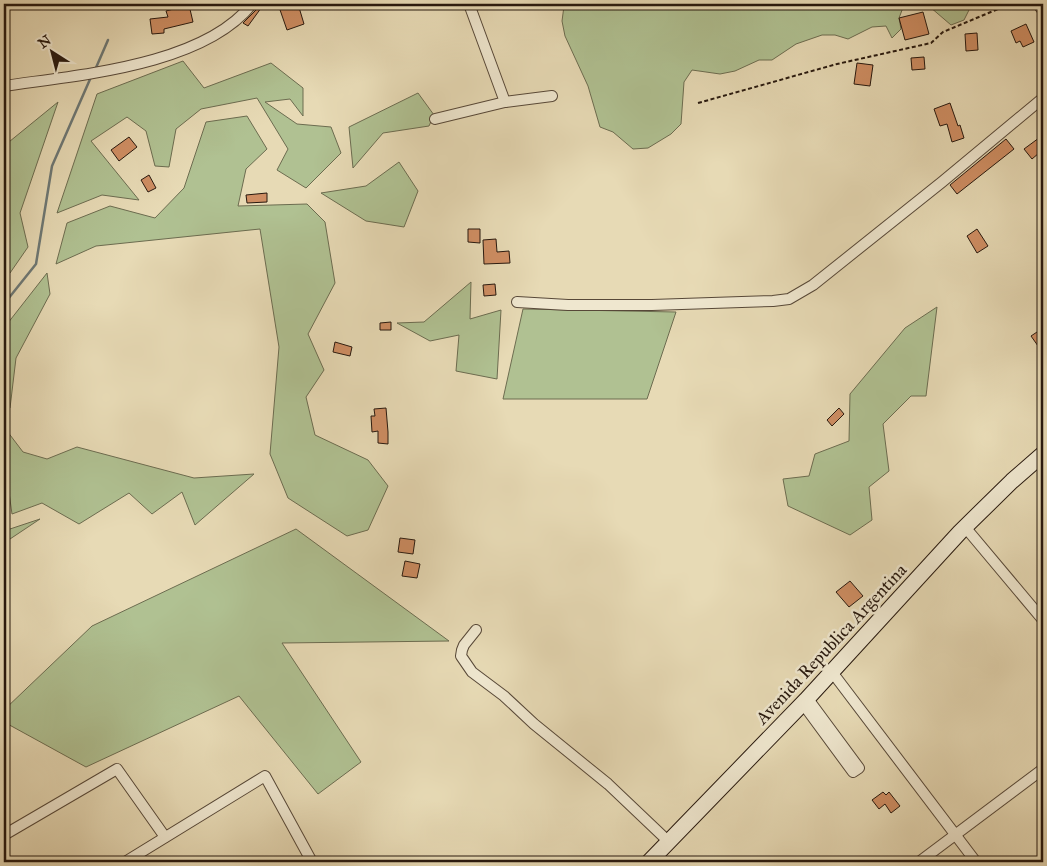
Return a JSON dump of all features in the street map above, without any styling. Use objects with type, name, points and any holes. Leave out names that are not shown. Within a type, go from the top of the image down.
[{"type":"street","points":[[4,86],[105,71],[141,63],[189,48],[210,38],[243,14],[252,4]]},
{"type":"street","points":[[469,4],[505,102]]},
{"type":"street","points":[[1038,4],[1043,11]]},
{"type":"street","points":[[436,118],[505,102],[552,96]]},
{"type":"street","points":[[517,302],[568,305],[652,305],[773,301],[789,298],[813,285],[1043,98]]},
{"type":"street","name":"Avenida Republica Argentina","points":[[649,862],[805,701],[965,527],[1043,454]]},
{"type":"street","points":[[965,527],[1043,620]]},
{"type":"street","points":[[476,630],[464,645],[461,656],[472,672],[504,696],[534,724],[608,784],[669,842]]},
{"type":"street","points":[[832,672],[976,862]]},
{"type":"street","points":[[805,701],[859,768],[853,772],[805,701]]},
{"type":"street","points":[[4,835],[117,769],[165,837]]},
{"type":"street","points":[[919,862],[1043,769]]},
{"type":"street","points":[[124,862],[265,776],[310,862]]},
{"type":"path","points":[[698,103],[837,64],[931,43],[943,32],[1010,4]]},
{"type":"green space","points":[[569,4],[909,4],[904,5],[899,18],[901,29],[892,38],[886,26],[872,27],[848,39],[835,35],[822,35],[796,44],[772,60],[759,60],[735,71],[720,74],[692,70],[684,82],[681,124],[671,134],[648,148],[633,149],[613,132],[600,127],[588,86],[565,36],[562,21],[564,6]]},
{"type":"green space","points":[[923,4],[970,4],[970,8],[964,20],[951,25],[930,7]]},
{"type":"green space","points":[[183,61],[204,88],[271,63],[303,88],[303,116],[290,99],[265,102],[297,124],[331,127],[341,153],[306,188],[277,170],[288,149],[257,98],[201,109],[176,129],[169,167],[155,166],[146,131],[127,117],[91,141],[139,200],[102,195],[57,213],[97,94]]},
{"type":"green space","points":[[418,93],[434,115],[429,126],[383,133],[353,168],[349,127]]},
{"type":"green space","points":[[58,102],[20,213],[28,247],[10,273],[4,273],[4,176],[6,169],[4,169],[4,146]]},
{"type":"green space","points":[[247,116],[267,149],[246,169],[238,206],[307,204],[325,222],[335,283],[308,334],[324,370],[306,397],[315,435],[368,460],[388,486],[368,530],[347,536],[288,498],[270,454],[279,347],[260,229],[96,246],[56,264],[67,223],[110,206],[155,218],[184,188],[206,122]]},
{"type":"green space","points":[[399,162],[418,191],[404,227],[366,221],[321,193],[366,186]]},
{"type":"green space","points":[[47,273],[50,294],[16,358],[10,408],[4,413],[4,328]]},
{"type":"green space","points":[[471,282],[470,319],[501,310],[497,379],[456,371],[459,335],[430,341],[397,323],[424,322]]},
{"type":"green space","points":[[937,307],[926,396],[911,396],[883,424],[889,471],[869,487],[872,520],[850,535],[788,506],[783,479],[809,476],[815,454],[849,441],[850,394],[905,328]]},
{"type":"green space","points":[[523,309],[676,312],[647,399],[503,399]]},
{"type":"green space","points":[[4,427],[23,452],[47,459],[77,447],[194,478],[254,474],[195,525],[182,492],[152,514],[129,493],[79,524],[42,503],[12,514],[8,485],[4,484]]},
{"type":"green space","points":[[40,519],[4,543],[4,531]]},
{"type":"green space","points":[[296,529],[449,641],[282,643],[361,762],[318,794],[239,696],[86,767],[4,722],[4,710],[92,626]]},
{"type":"building","points":[[259,4],[264,4],[248,26],[243,23],[257,9]]},
{"type":"building","points":[[278,4],[298,4],[304,24],[287,30]]},
{"type":"building","points":[[189,5],[193,22],[164,29],[164,33],[152,34],[150,19],[168,17],[166,11]]},
{"type":"building","points":[[923,12],[929,34],[905,40],[899,18]]},
{"type":"building","points":[[1026,24],[1034,42],[1023,47],[1020,41],[1016,43],[1011,31]]},
{"type":"building","points":[[977,33],[978,50],[966,51],[965,34]]},
{"type":"building","points":[[924,57],[925,69],[912,70],[911,58]]},
{"type":"building","points":[[857,63],[873,65],[870,86],[854,84]]},
{"type":"building","points":[[950,103],[964,138],[952,142],[947,124],[940,126],[934,109]]},
{"type":"building","points":[[1043,135],[1043,160],[1039,153],[1032,159],[1024,149]]},
{"type":"building","points":[[129,137],[137,147],[119,161],[111,150]]},
{"type":"building","points":[[1006,139],[1014,149],[957,194],[950,185]]},
{"type":"building","points":[[149,175],[156,188],[148,192],[141,180]]},
{"type":"building","points":[[267,193],[267,202],[247,203],[246,195]]},
{"type":"building","points":[[468,229],[480,229],[480,243],[468,242]]},
{"type":"building","points":[[977,229],[988,246],[977,253],[967,236]]},
{"type":"building","points":[[496,239],[497,252],[509,251],[510,263],[484,264],[483,240]]},
{"type":"building","points":[[495,284],[496,295],[484,296],[483,285]]},
{"type":"building","points":[[391,322],[391,330],[380,330],[380,323]]},
{"type":"building","points":[[1043,328],[1043,353],[1031,336]]},
{"type":"building","points":[[335,342],[352,347],[350,356],[333,352]]},
{"type":"building","points":[[386,408],[388,444],[378,443],[378,431],[372,432],[371,416],[375,416],[374,409]]},
{"type":"building","points":[[839,408],[844,414],[832,426],[827,420]]},
{"type":"building","points":[[400,538],[415,540],[413,554],[398,552]]},
{"type":"building","points":[[405,561],[420,564],[417,578],[402,576]]},
{"type":"building","points":[[850,581],[863,596],[849,607],[836,592]]},
{"type":"building","points":[[883,792],[886,795],[889,792],[900,806],[891,813],[885,804],[879,809],[872,800]]},
{"type":"waterway","points":[[95,70],[108,40]]},
{"type":"waterway","points":[[4,304],[36,264],[52,166],[91,77]]}]
